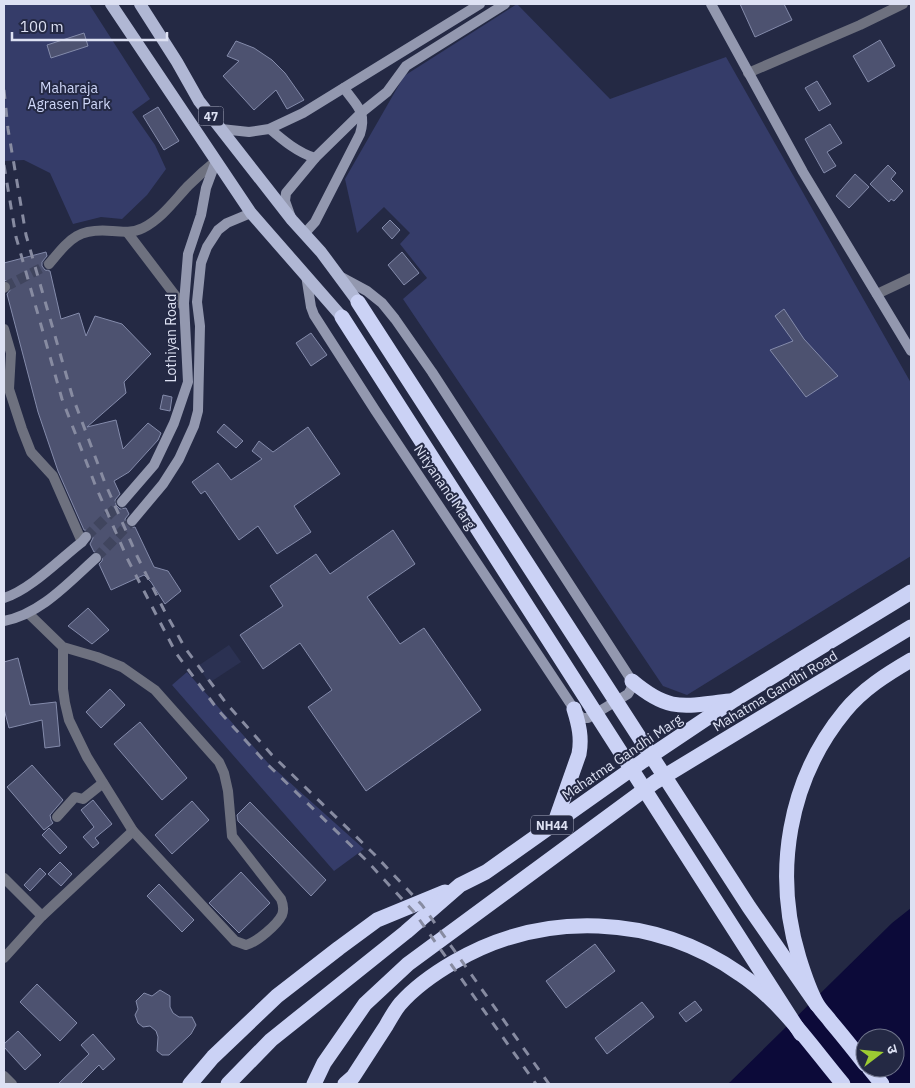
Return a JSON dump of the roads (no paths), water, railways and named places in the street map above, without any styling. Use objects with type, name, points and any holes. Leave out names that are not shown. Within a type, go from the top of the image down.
[{"type":"highway","points":[[358,302],[749,907],[817,1005],[855,1052]]},
{"type":"highway","points":[[342,317],[802,1034]]},
{"type":"highway","name":"Mahatma Gandhi Marg","points":[[228,1084],[271,1040],[406,932],[460,885],[486,872],[643,761],[734,700],[911,592]]},
{"type":"highway","name":"Mahatma Gandhi Road","points":[[314,1084],[324,1063],[366,1004],[408,964],[655,782],[911,627]]},
{"type":"highway","points":[[817,1005],[804,974],[794,942],[788,910],[786,877],[788,844],[794,811],[804,779],[818,749],[846,710],[863,692],[911,660]]},
{"type":"highway","points":[[632,681],[649,695],[672,705],[690,706],[734,700]]},
{"type":"highway","points":[[556,822],[581,744],[580,731],[574,709]]},
{"type":"highway","points":[[190,1084],[213,1057],[277,996],[377,920],[460,885]]},
{"type":"highway","points":[[350,1082],[400,1004],[444,968],[469,954],[513,936],[550,928],[579,925],[636,929],[664,936],[716,958],[763,991],[802,1034],[843,1084]]},
{"type":"main road","name":"47","points":[[111,4],[251,213],[342,317]]},
{"type":"main road","name":"47","points":[[140,4],[199,101],[358,302]]},
{"type":"main road","points":[[221,129],[249,132],[270,129],[303,113],[480,4]]},
{"type":"main road","points":[[292,220],[285,201],[286,193],[315,158],[362,112],[387,92],[406,66],[505,4]]},
{"type":"main road","points":[[711,4],[803,172],[911,351]]},
{"type":"main road","points":[[305,234],[315,222],[360,134],[364,121],[362,112],[344,88]]},
{"type":"main road","points":[[270,129],[286,144],[303,154],[315,158]]},
{"type":"main road","name":"Lothiyan Road","points":[[122,502],[154,465],[174,423],[188,382],[184,307],[188,254],[206,188],[216,161]]},
{"type":"main road","name":"Lothiyan Road","points":[[132,522],[163,484],[179,459],[194,426],[198,411],[200,326],[197,302],[201,263],[207,247],[218,230],[251,213]]},
{"type":"main road","name":"Nityanand Marg","points":[[306,275],[314,315],[380,418],[574,709]]},
{"type":"main road","name":"47","points":[[338,276],[368,291],[382,303],[395,319],[432,372],[632,681]]},
{"type":"main road","points":[[4,598],[38,578],[84,539]]},
{"type":"main road","points":[[4,621],[16,619],[28,613],[54,596],[96,558]]},
{"type":"main road","points":[[896,602],[911,587]]},
{"type":"main road","points":[[574,709],[582,718],[588,718],[628,694],[632,681]]},
{"type":"street","points":[[748,73],[860,25],[903,4]]},
{"type":"street","points":[[48,264],[65,245],[84,232],[104,230],[137,231],[149,224],[216,161]]},
{"type":"street","points":[[127,232],[184,307]]},
{"type":"street","points":[[878,294],[911,278]]},
{"type":"street","points":[[4,329],[11,353],[8,389],[22,429],[31,452],[52,476],[84,539]]},
{"type":"street","points":[[28,613],[63,647],[112,663],[155,690],[219,762],[227,782],[232,836],[281,899],[283,905],[281,916],[276,922],[251,943],[246,944],[235,941],[133,831],[86,757],[69,720],[63,689],[63,647]]},
{"type":"street","points":[[57,817],[76,797],[83,800],[103,783]]},
{"type":"street","points":[[4,958],[42,916],[133,831]]},
{"type":"street","points":[[4,878],[42,916]]},
{"type":"street","points":[[4,1076],[12,1084]]},
{"type":"tunnel","points":[[5,287],[49,264]]},
{"type":"tunnel","points":[[86,537],[122,502]]},
{"type":"tunnel","points":[[96,558],[132,521]]},
{"type":"railway","points":[[4,90],[8,129],[26,235],[72,395],[105,483],[137,556],[164,610],[185,648],[226,703],[272,755],[374,854],[422,905],[549,1084]]},
{"type":"railway","points":[[4,165],[16,237],[62,399],[96,487],[128,560],[176,653],[218,710],[265,762],[367,861],[414,912],[536,1084]]},
{"type":"park label","name":"Maharaja Agrasen Park","points":[[69,96]]}]
